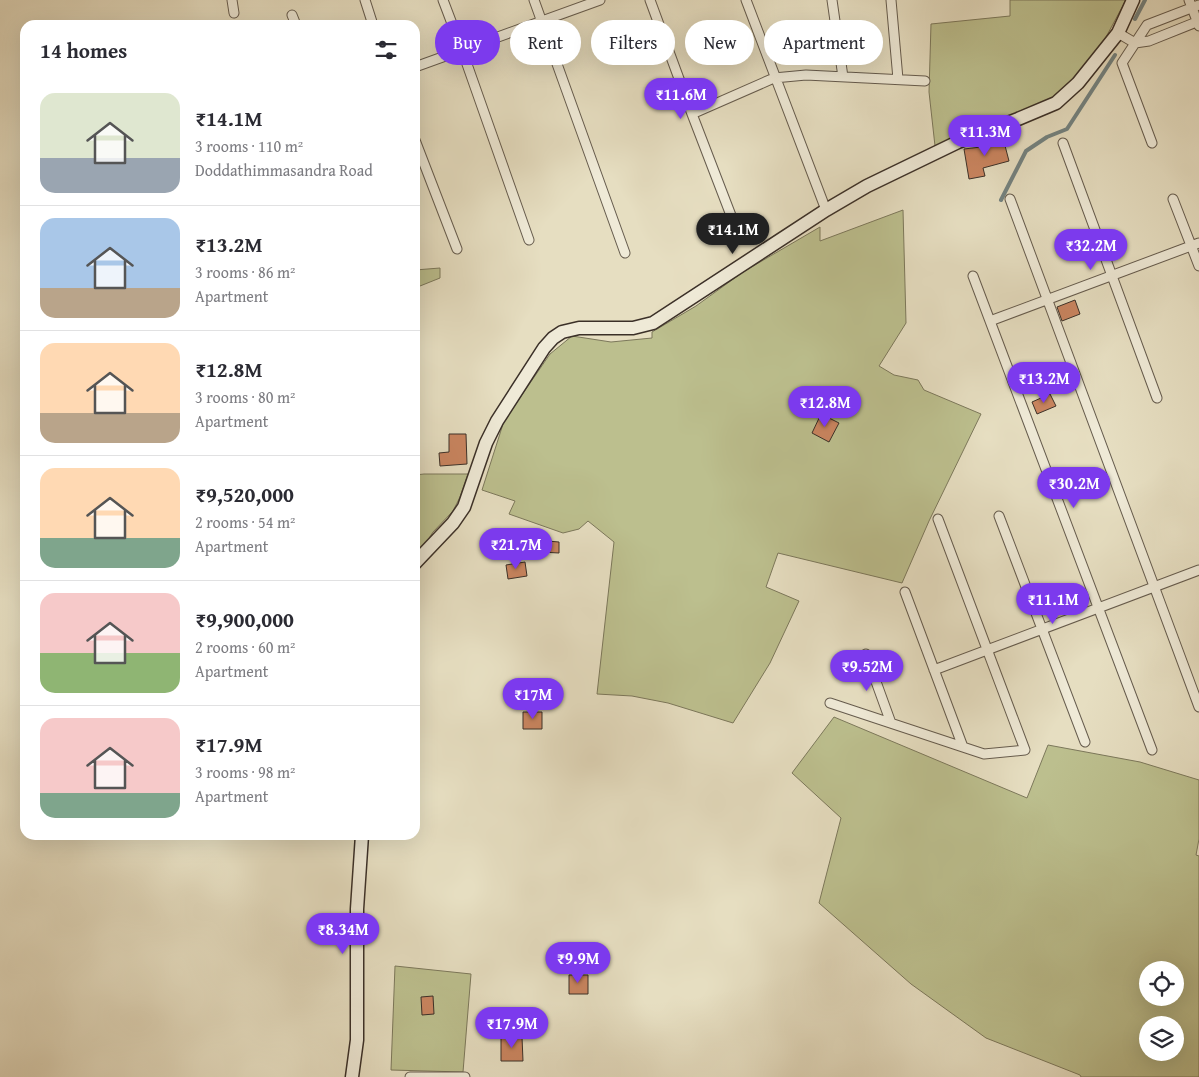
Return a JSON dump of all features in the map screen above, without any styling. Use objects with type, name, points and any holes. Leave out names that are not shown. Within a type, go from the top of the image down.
[{"type":"street","points":[[232,0],[234,13]]},
{"type":"street","points":[[364,0],[371,20]]},
{"type":"street","points":[[443,0],[451,20]]},
{"type":"street","points":[[534,0],[542,20]]},
{"type":"street","points":[[545,20],[600,0]]},
{"type":"street","points":[[650,0],[737,230]]},
{"type":"street","points":[[746,0],[774,78],[826,210]]},
{"type":"street","points":[[832,0],[843,77]]},
{"type":"street","points":[[891,0],[898,79]]},
{"type":"street","points":[[420,558],[453,523],[464,507],[486,443],[497,421],[544,348],[553,338],[562,332],[579,328],[632,328],[653,323],[826,210],[867,186],[958,142],[1056,103],[1078,83],[1118,33],[1133,0]]},
{"type":"street","points":[[1118,33],[1136,43],[1149,41],[1198,23],[1193,4],[1146,25],[1136,43],[1122,63],[1152,143]]},
{"type":"street","points":[[292,15],[294,20]]},
{"type":"street","points":[[420,65],[435,60]]},
{"type":"street","points":[[467,65],[529,240]]},
{"type":"street","points":[[558,65],[625,253]]},
{"type":"street","points":[[692,114],[774,78],[806,75],[925,81]]},
{"type":"street","points":[[1063,143],[1157,398]]},
{"type":"street","points":[[420,153],[457,249]]},
{"type":"street","points":[[1010,199],[1199,707]]},
{"type":"street","points":[[1173,199],[1195,244],[1199,266]]},
{"type":"street","points":[[990,322],[1195,244]]},
{"type":"street","points":[[973,276],[1152,750]]},
{"type":"street","points":[[999,516],[1085,742]]},
{"type":"street","points":[[830,703],[984,754],[1025,750],[938,519]]},
{"type":"street","points":[[934,670],[1199,570]]},
{"type":"street","points":[[905,592],[963,747]]},
{"type":"street","points":[[866,654],[891,723]]},
{"type":"street","points":[[352,1077],[357,1040],[357,909],[362,840]]},
{"type":"street","points":[[410,1077],[465,1077]]},
{"type":"green space","points":[[1010,0],[1126,0],[1106,37],[1080,76],[1050,100],[935,146],[929,92],[931,24],[1010,16]]},
{"type":"green space","points":[[903,210],[906,323],[879,366],[894,375],[918,380],[924,390],[981,414],[929,521],[902,583],[778,553],[766,587],[799,601],[770,663],[733,723],[668,703],[632,696],[597,694],[614,542],[588,521],[579,529],[563,533],[509,514],[515,501],[482,490],[504,421],[550,354],[572,336],[611,342],[652,338],[652,332],[696,306],[743,272],[820,227],[820,241]]},
{"type":"green space","points":[[440,268],[440,278],[420,286],[420,270]]},
{"type":"green space","points":[[420,474],[468,474],[453,511],[433,532],[420,550]]},
{"type":"green space","points":[[834,717],[1027,798],[1048,745],[1140,762],[1199,780],[1199,839],[1196,855],[1199,856],[1199,1077],[1081,1077],[986,1038],[911,984],[819,903],[841,818],[792,773]]},
{"type":"green space","points":[[395,966],[471,974],[463,1072],[391,1070]]},
{"type":"building","points":[[1003,138],[1009,161],[983,168],[985,176],[969,179],[964,149],[981,147],[980,144]]},
{"type":"building","points":[[1075,300],[1080,314],[1062,321],[1057,307]]},
{"type":"building","points":[[1050,394],[1056,406],[1037,414],[1032,402]]},
{"type":"building","points":[[821,414],[839,423],[829,442],[812,433]]},
{"type":"building","points":[[449,434],[466,434],[467,464],[440,466],[439,453],[449,452]]},
{"type":"building","points":[[504,531],[517,532],[516,545],[503,544]]},
{"type":"building","points":[[523,539],[559,542],[559,553],[522,551]]},
{"type":"building","points":[[525,562],[527,576],[508,579],[506,565]]},
{"type":"building","points":[[523,712],[542,712],[542,729],[523,729]]},
{"type":"building","points":[[569,975],[588,975],[588,994],[569,994]]},
{"type":"building","points":[[433,996],[434,1014],[422,1015],[421,997]]},
{"type":"building","points":[[501,1037],[522,1037],[523,1061],[501,1061]]},
{"type":"waterway","points":[[1135,19],[1145,0]]},
{"type":"waterway","points":[[1001,200],[1026,151],[1047,137],[1067,129],[1115,55]]}]
